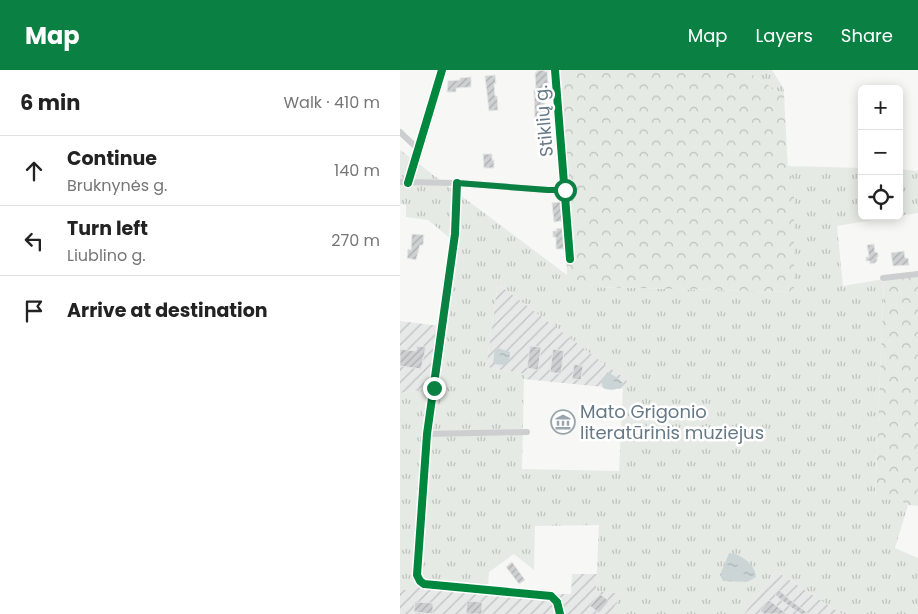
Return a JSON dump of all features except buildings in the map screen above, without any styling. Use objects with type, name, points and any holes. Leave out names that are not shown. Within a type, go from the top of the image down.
[{"type":"street","points":[[408,182],[442,70]]},
{"type":"street","name":"Stiklių g.","points":[[555,70],[570,258]]},
{"type":"street","points":[[400,132],[418,148]]},
{"type":"street","points":[[400,182],[457,183],[565,190]]},
{"type":"street","points":[[457,183],[455,234],[427,434],[418,578],[424,584],[551,596],[557,602],[560,614]]},
{"type":"street","points":[[883,278],[918,274]]},
{"type":"street","points":[[427,434],[527,432]]},
{"type":"shaded area","points":[[498,284],[628,381],[623,389],[524,379],[524,374],[486,367]]},
{"type":"shaded area","points":[[400,321],[440,326],[430,389],[400,393]]},
{"type":"shaded area","points":[[776,571],[842,614],[744,614]]},
{"type":"shaded area","points":[[572,574],[597,574],[596,591],[623,594],[610,614],[400,614],[400,590],[407,590],[428,582],[549,590],[556,594],[571,594]]},
{"type":"green space","points":[[560,70],[745,70],[784,95],[788,171],[794,180],[794,292],[593,287],[567,276]]},
{"type":"green space","points":[[745,70],[772,70],[784,89],[784,95]]},
{"type":"green space","points":[[400,150],[567,275],[593,287],[794,292],[787,166],[858,168],[858,220],[873,220],[837,226],[843,286],[884,279],[875,499],[898,499],[908,505],[895,548],[918,558],[918,614],[842,614],[776,571],[744,614],[610,614],[622,594],[596,591],[599,525],[535,526],[534,570],[514,554],[489,572],[488,587],[428,582],[407,590],[400,590],[400,393],[430,389],[451,239],[428,220],[406,217],[406,205],[400,204]],"holes":[[[498,284],[627,381],[623,389],[619,471],[522,469],[524,374],[486,367]]]},
{"type":"green space","points":[[903,169],[918,171],[918,213],[903,215]]},
{"type":"green space","points":[[918,275],[918,506],[908,505],[898,499],[875,500],[884,279]]},
{"type":"water","points":[[495,348],[510,352],[509,362],[504,365],[493,364]]},
{"type":"water","points":[[608,372],[619,379],[624,385],[614,390],[603,388],[601,380]]},
{"type":"water","points":[[729,553],[747,560],[753,568],[756,577],[747,582],[723,581],[720,575]]},
{"type":"cycle path","points":[[408,183],[442,70]]},
{"type":"cycle path","points":[[555,70],[570,259]]},
{"type":"cycle path","points":[[457,183],[455,234],[427,434],[417,575],[424,584],[551,596],[557,602],[560,614]]},
{"type":"place","name":"Mato Grigonio literatūrinis muziejus","points":[[563,422]]},
{"type":"route","points":[[434,388],[455,234],[457,183],[565,190]]}]
